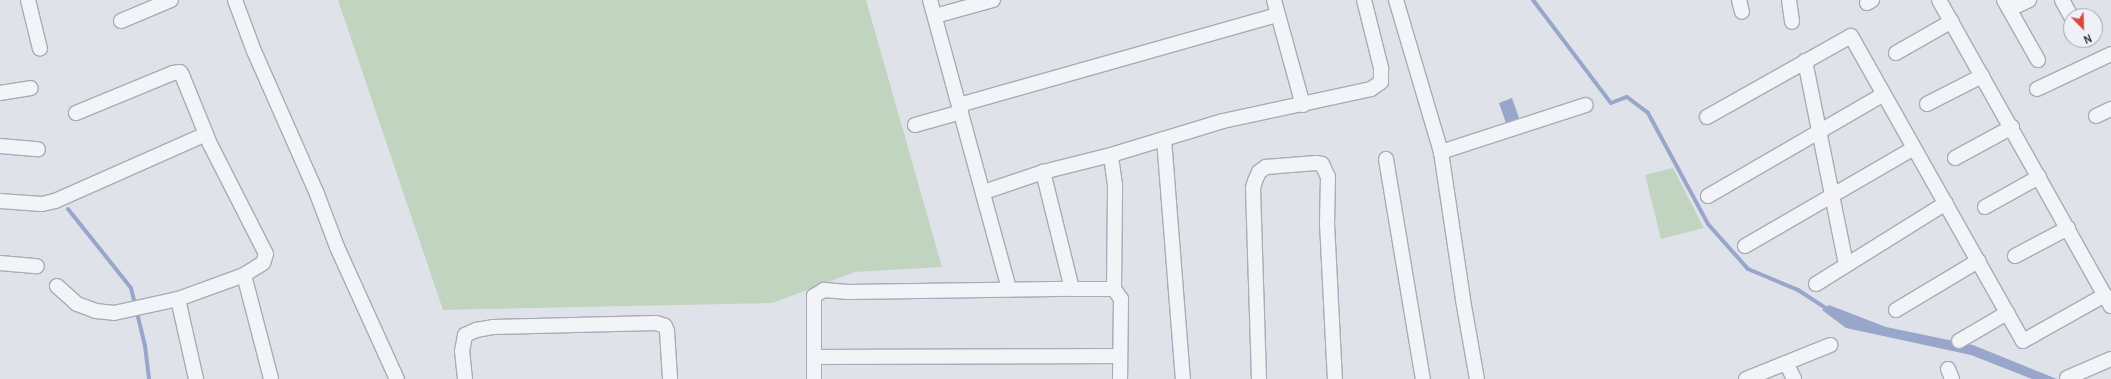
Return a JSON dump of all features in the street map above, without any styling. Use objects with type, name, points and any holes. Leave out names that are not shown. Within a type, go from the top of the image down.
[{"type":"street","points":[[28,0],[40,49]]},
{"type":"street","points":[[121,20],[171,0]]},
{"type":"street","points":[[235,0],[254,51],[317,194],[340,254],[397,379]]},
{"type":"street","points":[[930,0],[984,192],[1009,289]]},
{"type":"street","points":[[935,16],[993,0]]},
{"type":"street","points":[[1274,0],[1302,105]]},
{"type":"street","points":[[984,192],[1043,172],[1111,155],[1223,122],[1371,90],[1381,82],[1381,68],[1364,0]]},
{"type":"street","points":[[1396,0],[1441,152],[1463,300],[1477,379]]},
{"type":"street","points":[[1789,0],[1792,22]]},
{"type":"street","points":[[1707,117],[1851,36],[2023,341],[2108,300],[1940,0]]},
{"type":"street","points":[[2029,0],[2007,5],[2038,60]]},
{"type":"street","points":[[914,125],[960,109],[1278,15]]},
{"type":"street","points":[[1896,53],[1952,22]]},
{"type":"street","points":[[2037,90],[2111,54]]},
{"type":"street","points":[[1806,61],[1831,195],[1846,265]]},
{"type":"street","points":[[57,286],[77,304],[96,311],[114,313],[178,299],[244,275],[263,263],[266,254],[206,134],[180,72],[173,73],[76,113]]},
{"type":"street","points":[[1927,104],[1982,76]]},
{"type":"street","points":[[0,93],[31,88]]},
{"type":"street","points":[[1708,196],[1884,94]]},
{"type":"street","points":[[1441,152],[1586,105]]},
{"type":"street","points":[[2096,116],[2111,109]]},
{"type":"street","points":[[1955,158],[2012,127]]},
{"type":"street","points":[[0,201],[42,204],[55,201],[206,134]]},
{"type":"street","points":[[1164,139],[1183,379]]},
{"type":"street","points":[[0,146],[38,149]]},
{"type":"street","points":[[1746,246],[1831,195],[1914,148]]},
{"type":"street","points":[[1111,155],[1115,185],[1114,289],[1121,299],[1119,356],[1120,379]]},
{"type":"street","points":[[1386,159],[1423,379]]},
{"type":"street","points":[[1259,379],[1253,188],[1259,172],[1266,167],[1316,163],[1322,164],[1328,177],[1327,223],[1335,379]]},
{"type":"street","points":[[1043,172],[1072,289]]},
{"type":"street","points":[[1985,207],[2039,177]]},
{"type":"street","points":[[1816,284],[1946,203]]},
{"type":"street","points":[[2015,256],[2068,228]]},
{"type":"street","points":[[1896,310],[1978,261]]},
{"type":"street","points":[[0,263],[37,266]]},
{"type":"street","points":[[244,275],[271,379]]},
{"type":"street","points":[[814,379],[814,296],[824,290],[848,292],[1114,289]]},
{"type":"street","points":[[178,299],[196,379]]},
{"type":"street","points":[[1959,341],[2007,313]]},
{"type":"street","points":[[465,379],[462,351],[465,335],[476,330],[493,327],[656,323],[665,326],[667,331],[670,379]]},
{"type":"street","points":[[1746,379],[1830,345]]},
{"type":"street","points":[[814,357],[1119,356]]},
{"type":"street","points":[[2067,378],[2111,359]]},
{"type":"street","points":[[1786,363],[1794,379]]},
{"type":"green space","points":[[338,0],[866,0],[942,267],[855,272],[772,303],[443,310]]},
{"type":"green space","points":[[1673,168],[1704,228],[1661,239],[1645,175]]},
{"type":"water","points":[[1512,98],[1519,118],[1506,123],[1499,103]]},
{"type":"water","points":[[1829,305],[1886,327],[1973,345],[2057,379],[2032,379],[1971,355],[1846,328],[1822,310]]},
{"type":"waterway","points":[[1533,0],[1611,103],[1627,97],[1648,113],[1708,224],[1748,269],[1798,290],[1829,310]]},
{"type":"waterway","points":[[68,209],[131,288],[145,346],[149,379]]}]
